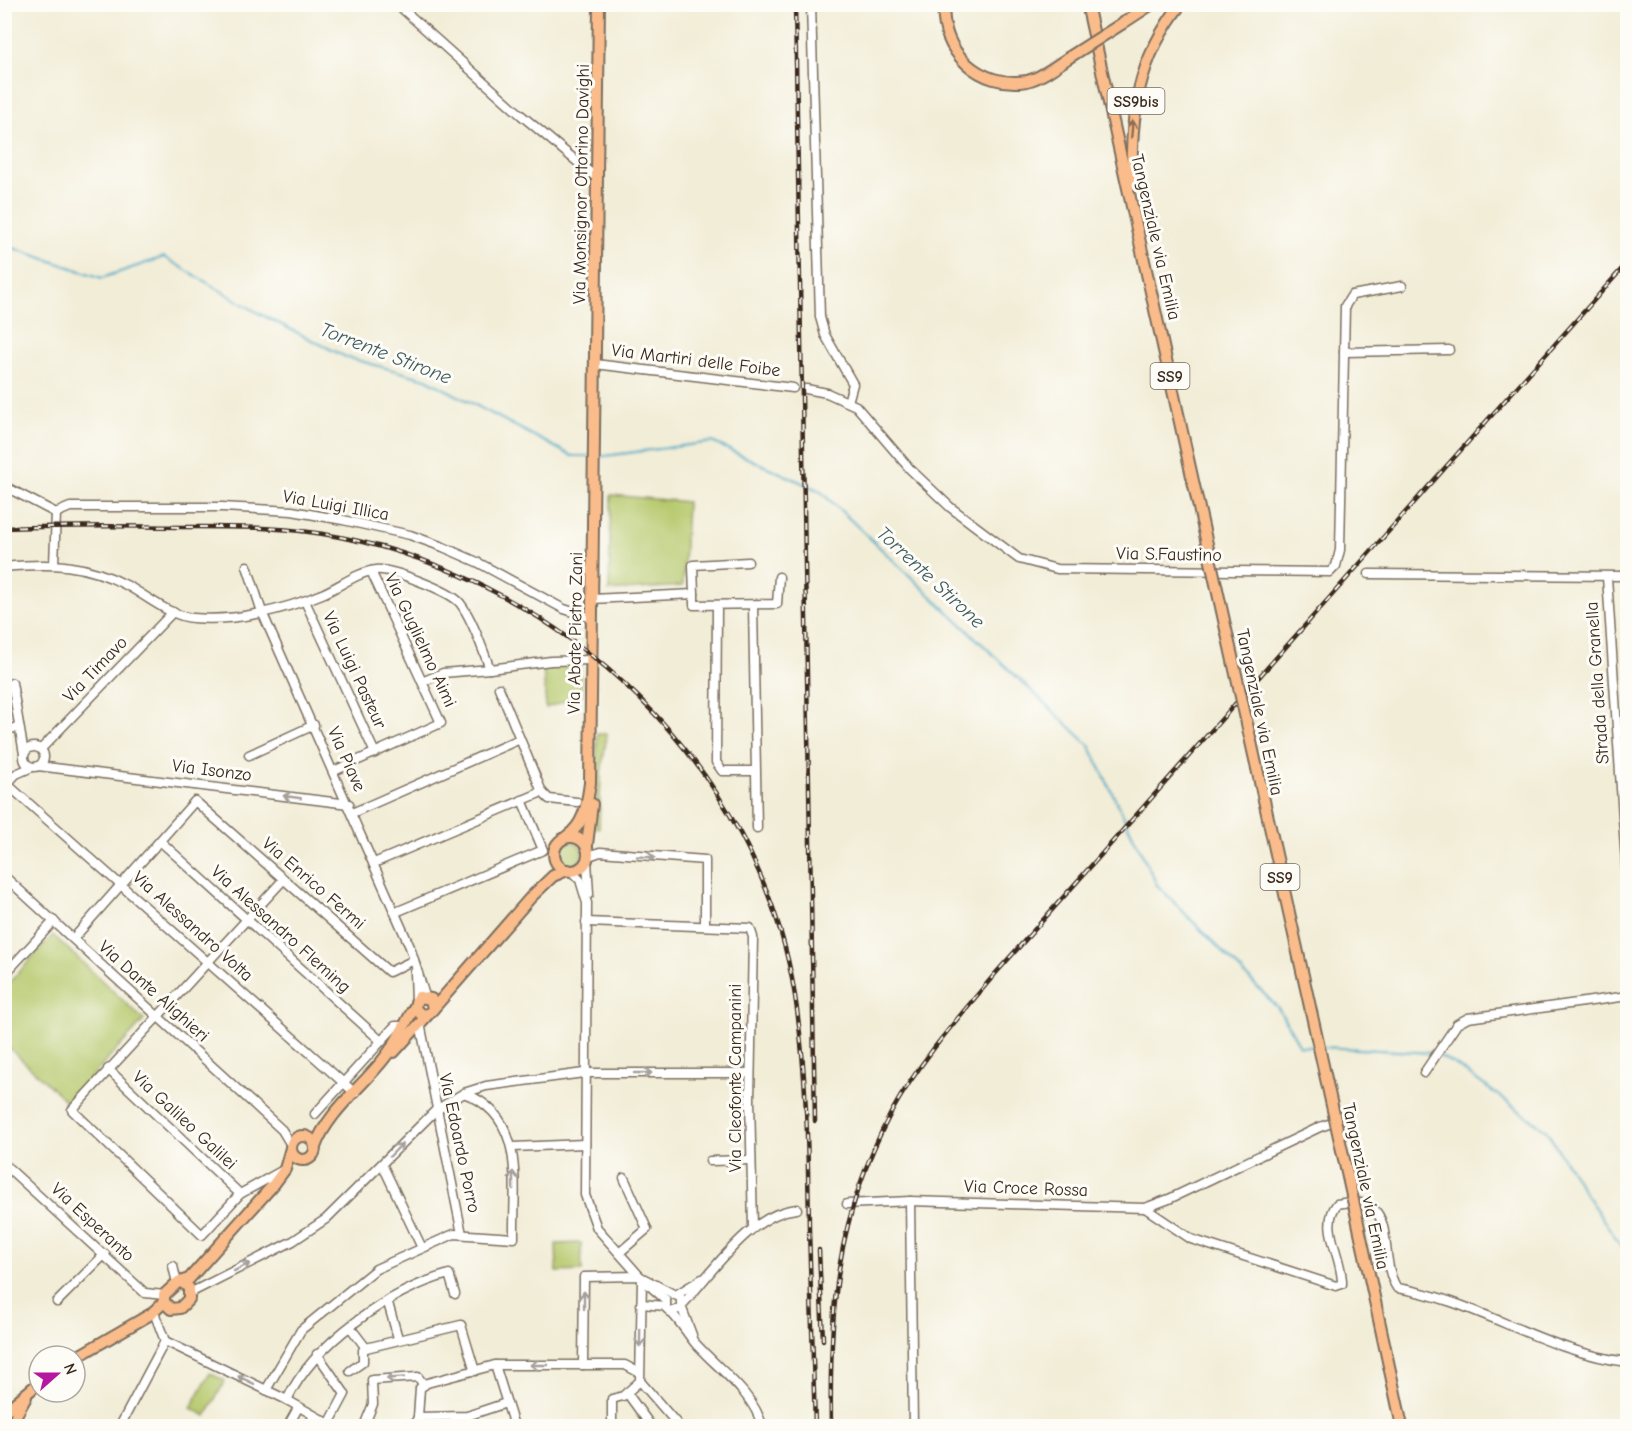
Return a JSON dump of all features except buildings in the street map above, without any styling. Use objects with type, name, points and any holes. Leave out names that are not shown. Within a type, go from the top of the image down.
[{"type":"main road","name":"Via Monsignor Ottorino Davighi","points":[[595,393],[599,4]]},
{"type":"main road","points":[[944,4],[946,34],[955,52],[967,66],[983,76],[1006,82],[1029,81],[1152,4]]},
{"type":"main road","name":"Tangenziale via Emilia","points":[[1085,4],[1133,208],[1402,1426]]},
{"type":"main road","name":"SS9bis","points":[[1133,208],[1131,144],[1138,90],[1154,44],[1181,4]]},
{"type":"main road","name":"Via Abate Pietro Zani","points":[[566,837],[576,830],[585,812],[590,783],[595,393]]},
{"type":"main road","name":"Via Abate Pietro Zani","points":[[588,854],[593,800],[590,783]]},
{"type":"main road","points":[[404,1032],[420,1023],[431,1012],[531,897],[553,876],[581,868],[588,854],[578,837],[566,837],[558,842],[546,876],[531,897]]},
{"type":"main road","points":[[554,856],[558,865],[569,871]]},
{"type":"main road","points":[[285,1169],[312,1156],[327,1124],[384,1061],[404,1032],[421,1000],[452,987]]},
{"type":"main road","points":[[421,1000],[419,1014],[431,1012]]},
{"type":"main road","points":[[421,1000],[434,1003],[431,1012]]},
{"type":"main road","points":[[87,1351],[162,1306],[186,1285],[285,1169],[295,1141],[327,1124]]},
{"type":"main road","points":[[295,1141],[311,1138],[315,1147]]},
{"type":"main road","points":[[295,1141],[296,1158],[303,1160]]},
{"type":"main road","points":[[162,1306],[180,1308],[189,1299],[186,1285]]},
{"type":"main road","points":[[8,1409],[27,1392]]},
{"type":"main road","points":[[8,1409],[27,1393]]},
{"type":"main road","points":[[8,1409],[14,1426]]},
{"type":"street","points":[[397,4],[521,115],[598,179]]},
{"type":"street","points":[[806,388],[827,393],[848,402],[853,384],[825,335],[819,317],[811,4]]},
{"type":"street","name":"Via S.Faustino","points":[[848,402],[862,412],[933,492],[1019,559],[1057,569],[1328,572],[1336,566],[1340,550],[1345,306],[1352,295],[1402,286]]},
{"type":"street","points":[[1344,352],[1449,350]]},
{"type":"street","name":"Via Martiri delle Foibe","points":[[595,364],[793,388]]},
{"type":"street","points":[[4,486],[56,513],[54,564]]},
{"type":"street","name":"Via Luigi Illica","points":[[56,513],[70,507],[222,507],[292,511],[343,520],[410,535],[443,547],[477,562],[564,609],[592,618]]},
{"type":"street","points":[[748,562],[693,566],[694,605],[777,604],[779,577]]},
{"type":"street","points":[[4,567],[54,564],[77,566],[126,585],[173,612],[189,618],[209,619],[262,612],[305,601],[379,569],[429,584],[459,602],[490,669]]},
{"type":"street","name":"Via Piave","points":[[247,566],[262,612],[396,912],[415,963],[421,1000]]},
{"type":"street","name":"Via Guglielmo Aimi","points":[[370,571],[441,723],[375,753]]},
{"type":"street","points":[[1369,574],[1628,576]]},
{"type":"street","name":"Strada della Granella","points":[[1607,577],[1628,894]]},
{"type":"street","points":[[592,599],[694,594]]},
{"type":"street","name":"Via Luigi Pasteur","points":[[305,601],[375,753]]},
{"type":"street","points":[[717,605],[716,762],[722,771],[755,771]]},
{"type":"street","points":[[753,605],[757,828]]},
{"type":"street","name":"Via Timavo","points":[[40,750],[173,612]]},
{"type":"street","points":[[422,682],[443,673],[551,661],[591,660]]},
{"type":"street","points":[[12,683],[24,755],[27,764],[35,766]]},
{"type":"street","points":[[499,688],[543,792],[549,799],[577,802]]},
{"type":"street","points":[[249,755],[314,725]]},
{"type":"street","points":[[4,729],[19,728]]},
{"type":"street","name":"Via Isonzo","points":[[19,728],[40,750],[70,771]]},
{"type":"street","points":[[352,813],[520,739]]},
{"type":"street","points":[[6,785],[16,774],[24,755],[40,750],[42,764],[16,774]]},
{"type":"street","points":[[334,771],[375,753]]},
{"type":"street","name":"Via Isonzo","points":[[35,766],[349,804]]},
{"type":"street","name":"Via Alessandro Volta","points":[[6,785],[356,1093]]},
{"type":"street","points":[[374,863],[543,792]]},
{"type":"street","points":[[396,912],[543,850],[522,800]]},
{"type":"street","name":"Via Enrico Fermi","points":[[160,841],[195,801],[389,972],[415,963]]},
{"type":"street","points":[[73,939],[160,841]]},
{"type":"street","name":"Via Alessandro Fleming","points":[[160,841],[245,921],[381,1041]]},
{"type":"street","points":[[586,922],[705,925],[705,860],[600,852],[588,854]]},
{"type":"street","name":"Via Abate Pietro Zani","points":[[588,854],[584,1073],[585,1196],[597,1228],[619,1253]]},
{"type":"street","name":"Via Abate Pietro Zani","points":[[569,871],[585,889],[587,903]]},
{"type":"street","name":"Via Dante Alighieri","points":[[4,876],[295,1141]]},
{"type":"street","points":[[284,879],[72,1110],[202,1235],[240,1194],[285,1169]]},
{"type":"street","points":[[4,975],[54,921]]},
{"type":"street","name":"Via Cleofonte Campanini","points":[[705,925],[750,928],[753,937],[750,1073],[753,1228]]},
{"type":"street","points":[[1424,1073],[1457,1024],[1478,1016],[1628,996]]},
{"type":"street","name":"Via Edoardo Porro","points":[[420,1023],[435,1111],[462,1234]]},
{"type":"street","points":[[315,1114],[394,1026],[404,1032]]},
{"type":"street","name":"Via Edoardo Porro","points":[[404,1032],[419,1040],[427,1059]]},
{"type":"street","name":"Via Galileo Galilei","points":[[108,1069],[240,1194]]},
{"type":"street","points":[[173,1266],[186,1285],[292,1241],[326,1219],[435,1111],[464,1093],[486,1086],[584,1073],[750,1073]]},
{"type":"street","points":[[266,1390],[302,1330],[369,1274],[454,1234],[514,1238],[513,1147],[495,1114],[478,1098],[464,1093]]},
{"type":"street","name":"Via Croce Rossa","points":[[847,1204],[910,1202],[1145,1208],[1169,1199],[1320,1127],[1346,1118]]},
{"type":"street","points":[[513,1147],[585,1144]]},
{"type":"street","points":[[710,1161],[751,1160]]},
{"type":"street","name":"Via Esperanto","points":[[4,1164],[162,1306]]},
{"type":"street","points":[[382,1164],[422,1248]]},
{"type":"street","points":[[624,1178],[647,1229],[619,1253],[640,1278],[674,1305],[696,1344],[740,1389],[760,1419],[762,1426]]},
{"type":"street","points":[[1145,1208],[1191,1239],[1336,1286],[1342,1284],[1342,1274],[1330,1228],[1330,1214],[1337,1204],[1352,1201],[1365,1203],[1377,1211],[1386,1232],[1390,1276],[1397,1288],[1427,1293],[1550,1344],[1610,1361],[1628,1362]]},
{"type":"street","points":[[910,1202],[913,1426]]},
{"type":"street","points":[[674,1305],[753,1228],[783,1210],[797,1209]]},
{"type":"street","points":[[57,1302],[105,1254]]},
{"type":"street","points":[[675,1295],[709,1273]]},
{"type":"street","points":[[287,1400],[294,1385],[317,1354],[350,1327],[388,1303],[423,1281],[449,1274],[455,1294]]},
{"type":"street","points":[[584,1365],[584,1277],[640,1278],[681,1299],[674,1305],[641,1304]]},
{"type":"street","points":[[612,1425],[612,1399],[627,1393],[639,1377],[640,1278]]},
{"type":"street","points":[[388,1303],[398,1338]]},
{"type":"street","points":[[122,1425],[165,1341],[162,1306]]},
{"type":"street","points":[[350,1371],[363,1362],[363,1350],[366,1348],[398,1338],[461,1325],[475,1371]]},
{"type":"street","points":[[350,1327],[366,1348]]},
{"type":"street","points":[[165,1341],[287,1400],[331,1425],[345,1394],[317,1354]]},
{"type":"street","points":[[495,1365],[514,1426]]},
{"type":"street","points":[[414,1426],[418,1417],[420,1388],[495,1365],[624,1365],[639,1377],[679,1426]]},
{"type":"street","points":[[364,1426],[373,1404],[372,1380],[418,1377],[424,1386]]},
{"type":"street","points":[[627,1393],[651,1426]]},
{"type":"street","points":[[418,1417],[467,1416],[506,1403]]},
{"type":"street","points":[[288,1426],[298,1408]]},
{"type":"street","points":[[308,1426],[314,1416]]},
{"type":"street","points":[[467,1416],[467,1426]]},
{"type":"green space","points":[[611,495],[687,502],[683,586],[609,591]]},
{"type":"green space","points":[[562,663],[580,663],[582,695],[546,708],[543,667]]},
{"type":"green space","points":[[597,734],[607,734],[601,774],[599,828],[592,827],[596,809]]},
{"type":"green space","points":[[567,842],[575,842],[582,849],[582,857],[575,864],[567,864],[560,857],[560,849]]},
{"type":"green space","points":[[53,935],[144,1020],[68,1103],[5,1044],[5,987]]},
{"type":"green space","points":[[581,1243],[582,1271],[557,1272],[556,1244]]},
{"type":"green space","points":[[210,1373],[225,1381],[206,1416],[191,1408]]},
{"type":"waterway","name":"Torrente Stirone","points":[[4,245],[102,278],[164,257],[260,314],[346,357],[426,379],[572,456],[592,456]]},
{"type":"waterway","name":"Torrente Stirone","points":[[597,457],[712,442],[820,491],[1089,745],[1157,885],[1278,1008],[1300,1046],[1316,1047]]},
{"type":"waterway","name":"Torrente Stirone","points":[[1322,1047],[1434,1053],[1456,1065],[1546,1130],[1582,1189],[1628,1256]]},
{"type":"railway","points":[[795,4],[815,1121]]},
{"type":"railway","points":[[831,1426],[835,1304],[847,1227],[873,1152],[891,1113],[914,1076],[995,974],[1628,262]]},
{"type":"railway","points":[[4,528],[240,527],[280,529],[340,537],[423,560],[501,595],[573,641],[638,697],[695,762],[740,834],[774,912],[795,996],[806,1112],[815,1426]]},
{"type":"railway","points":[[819,1250],[823,1340]]}]
